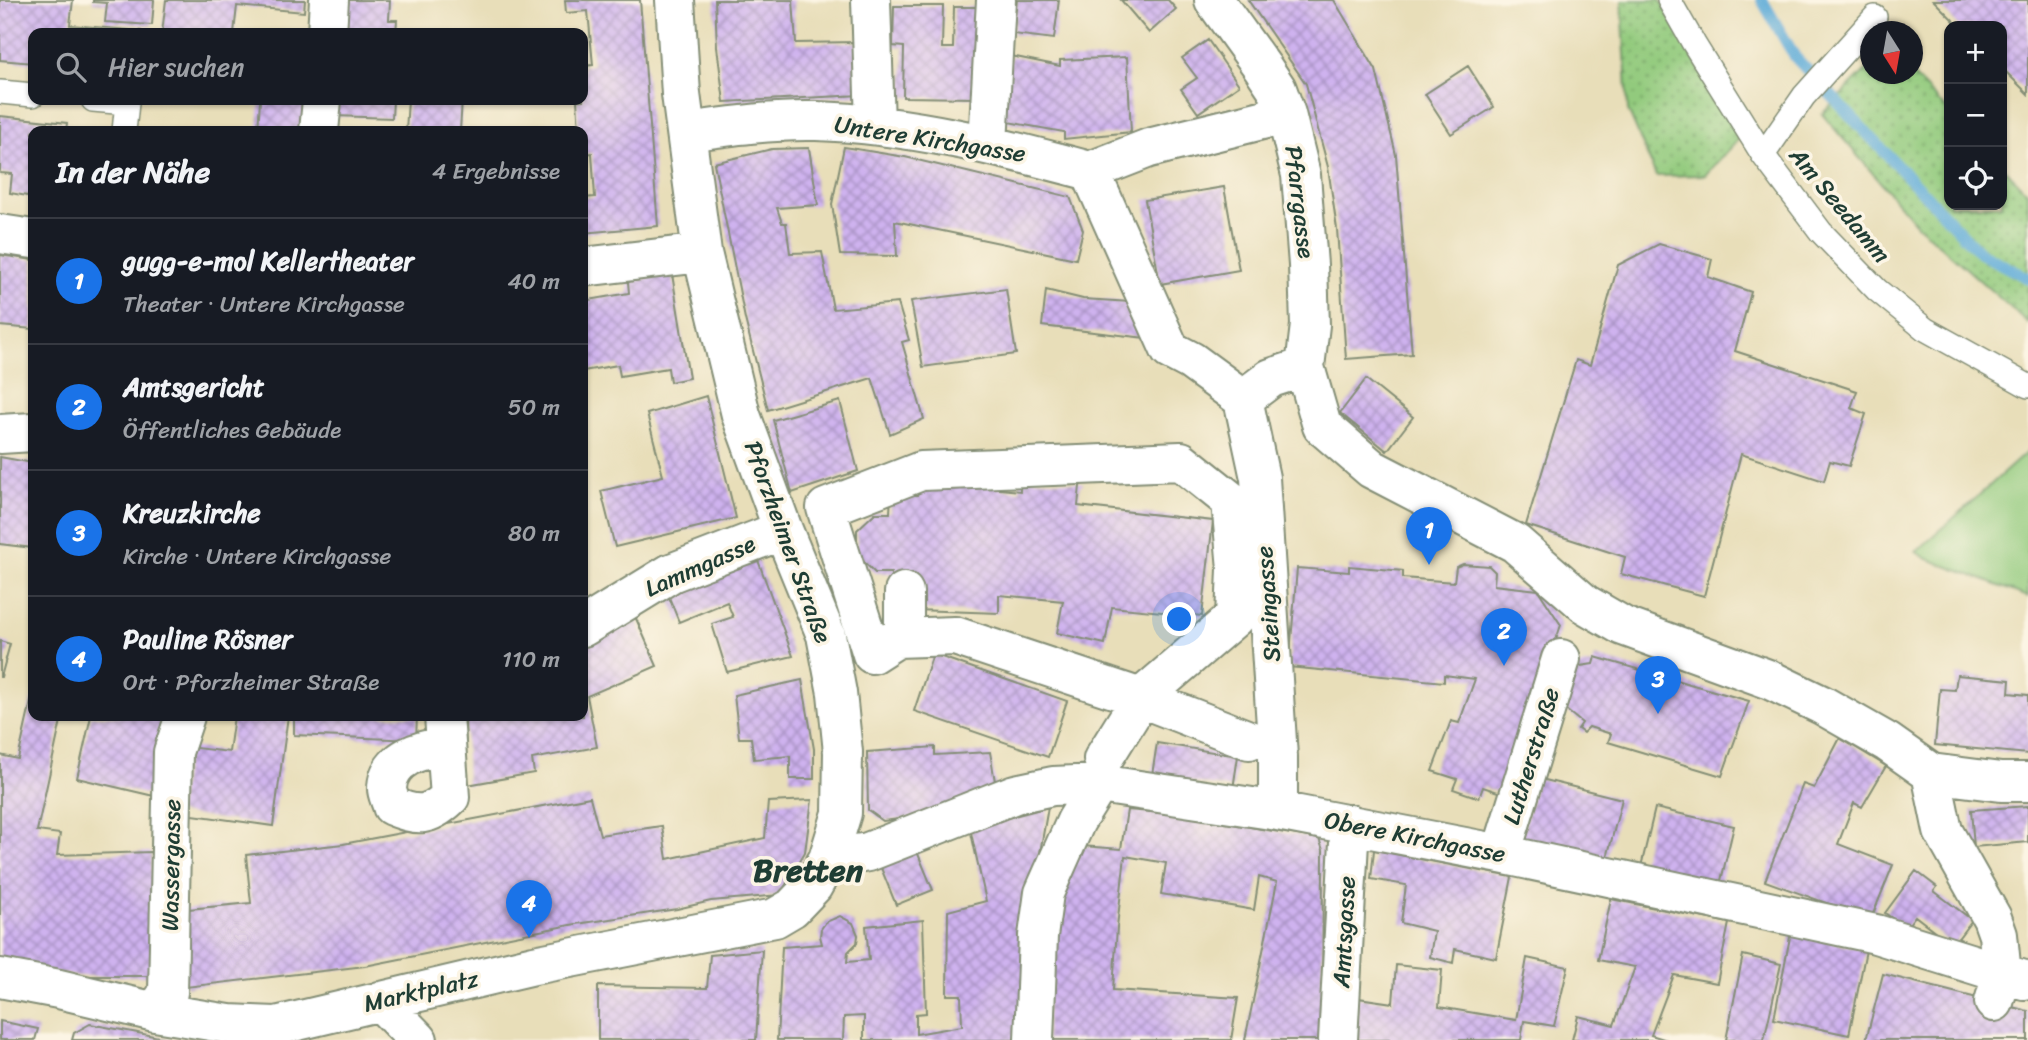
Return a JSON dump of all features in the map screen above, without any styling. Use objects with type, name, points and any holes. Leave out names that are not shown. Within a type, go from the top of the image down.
[{"type":"street","points":[[327,28],[329,0]]},
{"type":"street","name":"Pforzheimer Straße","points":[[506,971],[775,918],[792,908],[813,886],[828,859],[842,813],[842,752],[837,693],[826,635],[783,530],[741,415],[702,253],[681,94],[675,0]]},
{"type":"street","points":[[871,0],[875,125]]},
{"type":"street","points":[[988,144],[996,0]]},
{"type":"street","points":[[1214,0],[1263,68],[1276,89],[1286,114]]},
{"type":"street","points":[[320,126],[322,105]]},
{"type":"street","name":"Pfarrgasse","points":[[1090,171],[1149,148],[1286,114],[1301,175],[1310,325],[1306,367]]},
{"type":"street","name":"Untere Kirchgasse","points":[[687,132],[814,121],[875,125],[988,144],[1090,171]]},
{"type":"street","points":[[1090,171],[1170,350],[1243,399],[1271,378],[1306,367],[1322,426],[1372,469],[1516,543],[1585,604],[1623,626],[1768,679],[1822,705],[1887,742],[1931,773],[2001,782],[2028,782]]},
{"type":"street","points":[[0,234],[28,238]]},
{"type":"street","points":[[588,266],[702,253]]},
{"type":"street","name":"Steingasse","points":[[1243,399],[1260,478],[1278,757],[1278,811]]},
{"type":"street","points":[[0,434],[28,432]]},
{"type":"street","points":[[1034,1040],[1038,936],[1044,893],[1076,821],[1141,698],[1235,617],[1237,569],[1231,501],[1181,461],[921,471],[826,508],[873,654],[904,636],[955,636],[1141,698],[1249,740]]},
{"type":"street","name":"Lammgasse","points":[[588,624],[671,573],[783,530]]},
{"type":"street","points":[[904,592],[904,636]]},
{"type":"street","name":"Lutherstraße","points":[[1501,854],[1561,659]]},
{"type":"street","name":"Wassergasse","points":[[155,1013],[168,993],[173,752],[184,721]]},
{"type":"street","name":"Obere Kirchgasse","points":[[828,859],[868,852],[1015,794],[1101,771],[1278,811],[1501,854],[1876,934],[2008,986]]},
{"type":"street","points":[[1931,773],[1943,831],[1992,918],[2008,986]]},
{"type":"street","name":"Amtsgasse","points":[[1338,1040],[1350,824]]},
{"type":"street","name":"Marktplatz","points":[[0,978],[59,989],[155,1013],[253,1027],[276,1026],[506,971]]},
{"type":"street","points":[[380,1001],[418,1040]]},
{"type":"lane","name":"Am Seedamm","points":[[1669,0],[1763,155],[1821,232],[1877,289],[1925,329],[2028,386]]},
{"type":"lane","points":[[1763,155],[1804,96],[1875,17]]},
{"type":"lane","points":[[0,92],[28,95]]},
{"type":"lane","points":[[125,126],[127,105]]},
{"type":"green space","points":[[1622,0],[1660,0],[1739,139],[1705,175],[1656,176],[1628,110]]},
{"type":"green space","points":[[1860,76],[1860,84],[1922,84],[1944,107],[1944,210],[2007,210],[2007,171],[2028,193],[2028,323],[1917,225],[1822,114]]},
{"type":"green space","points":[[2028,451],[2028,597],[1916,552]]},
{"type":"building","points":[[0,0],[73,0],[70,25],[106,28],[28,28],[28,63],[0,60]]},
{"type":"building","points":[[93,0],[154,0],[152,25],[105,22],[107,3]]},
{"type":"building","points":[[166,0],[305,0],[304,12],[237,6],[235,28],[163,28]]},
{"type":"building","points":[[340,0],[390,0],[389,20],[397,20],[396,28],[338,28]]},
{"type":"building","points":[[565,0],[640,0],[658,226],[588,233],[588,198],[595,197],[592,153],[588,153],[588,126],[579,126],[577,105],[588,105],[588,66],[593,65],[588,11],[566,13]]},
{"type":"building","points":[[715,0],[793,0],[796,43],[857,42],[861,95],[724,102],[717,47]]},
{"type":"building","points":[[1017,0],[1059,0],[1054,39],[1013,34]]},
{"type":"building","points":[[1121,0],[1168,0],[1176,9],[1149,33]]},
{"type":"building","points":[[1248,0],[1334,0],[1376,70],[1396,155],[1412,354],[1346,359],[1337,229],[1328,167],[1306,84]]},
{"type":"building","points":[[1933,0],[2028,0],[2028,94],[2007,73],[2007,21],[1954,21]]},
{"type":"building","points":[[894,6],[943,6],[942,48],[953,48],[954,7],[976,7],[975,98],[903,97],[904,47],[893,46]]},
{"type":"building","points":[[1208,40],[1239,85],[1198,113],[1181,89],[1197,78],[1182,58]]},
{"type":"building","points":[[1011,56],[1060,66],[1060,60],[1127,57],[1131,132],[1064,139],[1064,132],[997,120]]},
{"type":"building","points":[[1468,66],[1494,107],[1451,134],[1425,94]]},
{"type":"building","points":[[260,105],[312,105],[310,126],[258,126]]},
{"type":"building","points":[[336,105],[393,105],[392,118],[335,116]]},
{"type":"building","points":[[408,105],[462,105],[460,126],[406,126]]},
{"type":"building","points":[[0,116],[67,123],[67,126],[28,126],[28,196],[10,193],[12,174],[0,173]]},
{"type":"building","points":[[844,147],[905,157],[1070,197],[1083,230],[1076,259],[895,221],[897,256],[840,255],[832,204]]},
{"type":"building","points":[[809,148],[818,205],[777,208],[782,223],[786,223],[790,253],[822,252],[833,309],[898,303],[909,340],[902,342],[924,419],[890,434],[872,378],[768,410],[745,319],[714,163],[772,149]]},
{"type":"building","points":[[1224,187],[1239,270],[1160,284],[1145,200]]},
{"type":"building","points":[[1659,244],[1712,259],[1708,277],[1751,292],[1735,351],[1857,391],[1851,408],[1866,414],[1849,466],[1830,461],[1824,481],[1741,454],[1704,596],[1621,574],[1625,557],[1526,525],[1576,360],[1590,365],[1618,265]]},
{"type":"building","points":[[0,255],[28,259],[28,329],[0,326]]},
{"type":"building","points":[[672,274],[689,378],[670,382],[668,368],[620,376],[618,365],[588,370],[588,300],[629,293],[628,282]]},
{"type":"building","points":[[1006,289],[1016,354],[923,367],[911,301]]},
{"type":"building","points":[[1046,290],[1083,299],[1131,302],[1146,338],[1042,326]]},
{"type":"building","points":[[1366,379],[1413,417],[1387,451],[1340,413]]},
{"type":"building","points":[[706,396],[736,518],[615,547],[601,491],[663,476],[647,414]]},
{"type":"building","points":[[840,401],[858,471],[792,493],[773,420]]},
{"type":"building","points":[[0,457],[28,462],[28,547],[0,544]]},
{"type":"building","points":[[917,475],[1001,477],[1000,489],[1020,491],[1021,478],[1084,483],[1080,486],[1078,506],[1213,521],[1202,616],[1112,607],[1105,644],[1057,633],[1063,601],[999,595],[999,613],[915,610],[890,591],[891,573],[875,573],[857,555],[857,530],[875,513],[890,513],[891,495],[917,495]]},
{"type":"building","points":[[755,552],[793,656],[727,672],[712,624],[733,617],[727,602],[679,622],[665,587]]},
{"type":"building","points":[[1463,564],[1489,566],[1495,572],[1494,585],[1538,590],[1561,625],[1504,794],[1483,787],[1479,798],[1453,789],[1457,779],[1432,771],[1451,721],[1459,723],[1475,679],[1444,675],[1444,682],[1289,667],[1297,568],[1349,572],[1349,566],[1403,571],[1403,578],[1454,582],[1456,567]]},
{"type":"building","points":[[634,614],[657,666],[588,696],[588,635]]},
{"type":"building","points":[[0,641],[10,644],[1,677],[0,677]]},
{"type":"building","points":[[933,654],[1067,701],[1048,757],[914,711]]},
{"type":"building","points":[[1595,657],[1749,701],[1722,776],[1608,742],[1611,734],[1589,727],[1583,733],[1578,729],[1582,723],[1561,706],[1574,667],[1593,664]]},
{"type":"building","points":[[1957,675],[2010,680],[2009,693],[2028,695],[2028,754],[1935,745],[1940,689],[1955,690]]},
{"type":"building","points":[[802,680],[814,749],[814,779],[790,779],[790,756],[754,759],[751,738],[739,738],[734,695]]},
{"type":"building","points":[[588,701],[597,747],[532,759],[534,773],[467,785],[465,721],[588,721]]},
{"type":"building","points":[[28,715],[28,721],[61,721],[37,831],[60,834],[57,855],[151,852],[151,976],[77,976],[0,963],[0,755],[18,759]]},
{"type":"building","points":[[90,721],[176,721],[158,797],[77,778]]},
{"type":"building","points":[[233,721],[287,721],[273,826],[178,813],[188,747],[229,752]]},
{"type":"building","points":[[294,721],[417,721],[416,740],[294,735]]},
{"type":"building","points":[[1840,738],[1886,766],[1862,807],[1854,803],[1838,844],[1893,865],[1871,919],[1765,881],[1803,784],[1814,788]]},
{"type":"building","points":[[1157,743],[1238,756],[1233,789],[1152,775]]},
{"type":"building","points":[[935,747],[935,755],[990,752],[997,793],[939,814],[883,821],[868,810],[867,752]]},
{"type":"building","points":[[1537,778],[1622,799],[1606,862],[1521,840]]},
{"type":"building","points":[[590,797],[600,835],[662,826],[667,859],[765,838],[768,802],[812,800],[805,852],[780,895],[711,901],[677,909],[570,925],[365,966],[186,987],[178,910],[251,903],[246,855],[343,844]]},
{"type":"building","points":[[2028,806],[2028,842],[1974,847],[1971,810]]},
{"type":"building","points":[[1048,807],[1034,887],[1021,1040],[864,1040],[864,1016],[844,1017],[843,1040],[777,1040],[782,947],[822,944],[821,929],[826,922],[840,916],[853,923],[858,935],[857,943],[848,952],[847,962],[869,960],[866,926],[923,920],[926,1013],[916,1014],[916,1034],[962,1026],[961,995],[947,995],[948,911],[986,901],[970,828]]},
{"type":"building","points":[[1655,808],[1734,826],[1719,889],[1640,871]]},
{"type":"building","points":[[1127,810],[1175,814],[1319,839],[1323,850],[1322,1040],[1245,1040],[1277,882],[1259,877],[1254,910],[1161,894],[1166,863],[1125,856],[1113,990],[1238,998],[1231,1040],[1046,1040],[1050,965],[1065,873],[1082,846],[1121,849]]},
{"type":"building","points":[[916,849],[933,890],[896,905],[879,863]]},
{"type":"building","points":[[1374,850],[1512,877],[1496,958],[1455,949],[1453,963],[1430,957],[1434,931],[1401,923],[1406,885],[1371,879]]},
{"type":"building","points":[[1916,871],[1937,887],[1934,891],[1972,920],[1953,945],[1915,916],[1906,928],[1885,913]]},
{"type":"building","points":[[1611,899],[1729,923],[1717,983],[1674,975],[1651,1035],[1667,1040],[1572,1040],[1578,1016],[1614,1025],[1635,967],[1598,960]]},
{"type":"building","points":[[1791,932],[1866,950],[1849,1035],[1774,1019]]},
{"type":"building","points":[[762,950],[756,1040],[598,1040],[598,986],[707,988],[710,955]]},
{"type":"building","points":[[1743,955],[1781,964],[1764,1040],[1726,1040]]},
{"type":"building","points":[[1527,958],[1568,967],[1554,1026],[1524,1021],[1521,1040],[1355,1040],[1358,998],[1393,1003],[1396,965],[1442,970],[1439,1007],[1516,1020]]},
{"type":"building","points":[[1883,974],[2028,1011],[2028,1040],[1866,1040]]},
{"type":"building","points":[[0,1021],[38,1029],[35,1040],[0,1040]]},
{"type":"building","points":[[90,1024],[170,1040],[72,1040],[74,1033]]},
{"type":"waterway","points":[[1762,0],[1795,57],[1980,253],[2028,278]]},
{"type":"place","name":"gugg-e-mol Kellertheater","points":[[1429,565]]},
{"type":"place","name":"Amtsgericht","points":[[1504,666]]},
{"type":"place","name":"Kreuzkirche","points":[[1658,714]]},
{"type":"place","name":"Pauline Rösner","points":[[529,938]]},
{"type":"district","name":"Bretten","points":[[808,870]]}]
